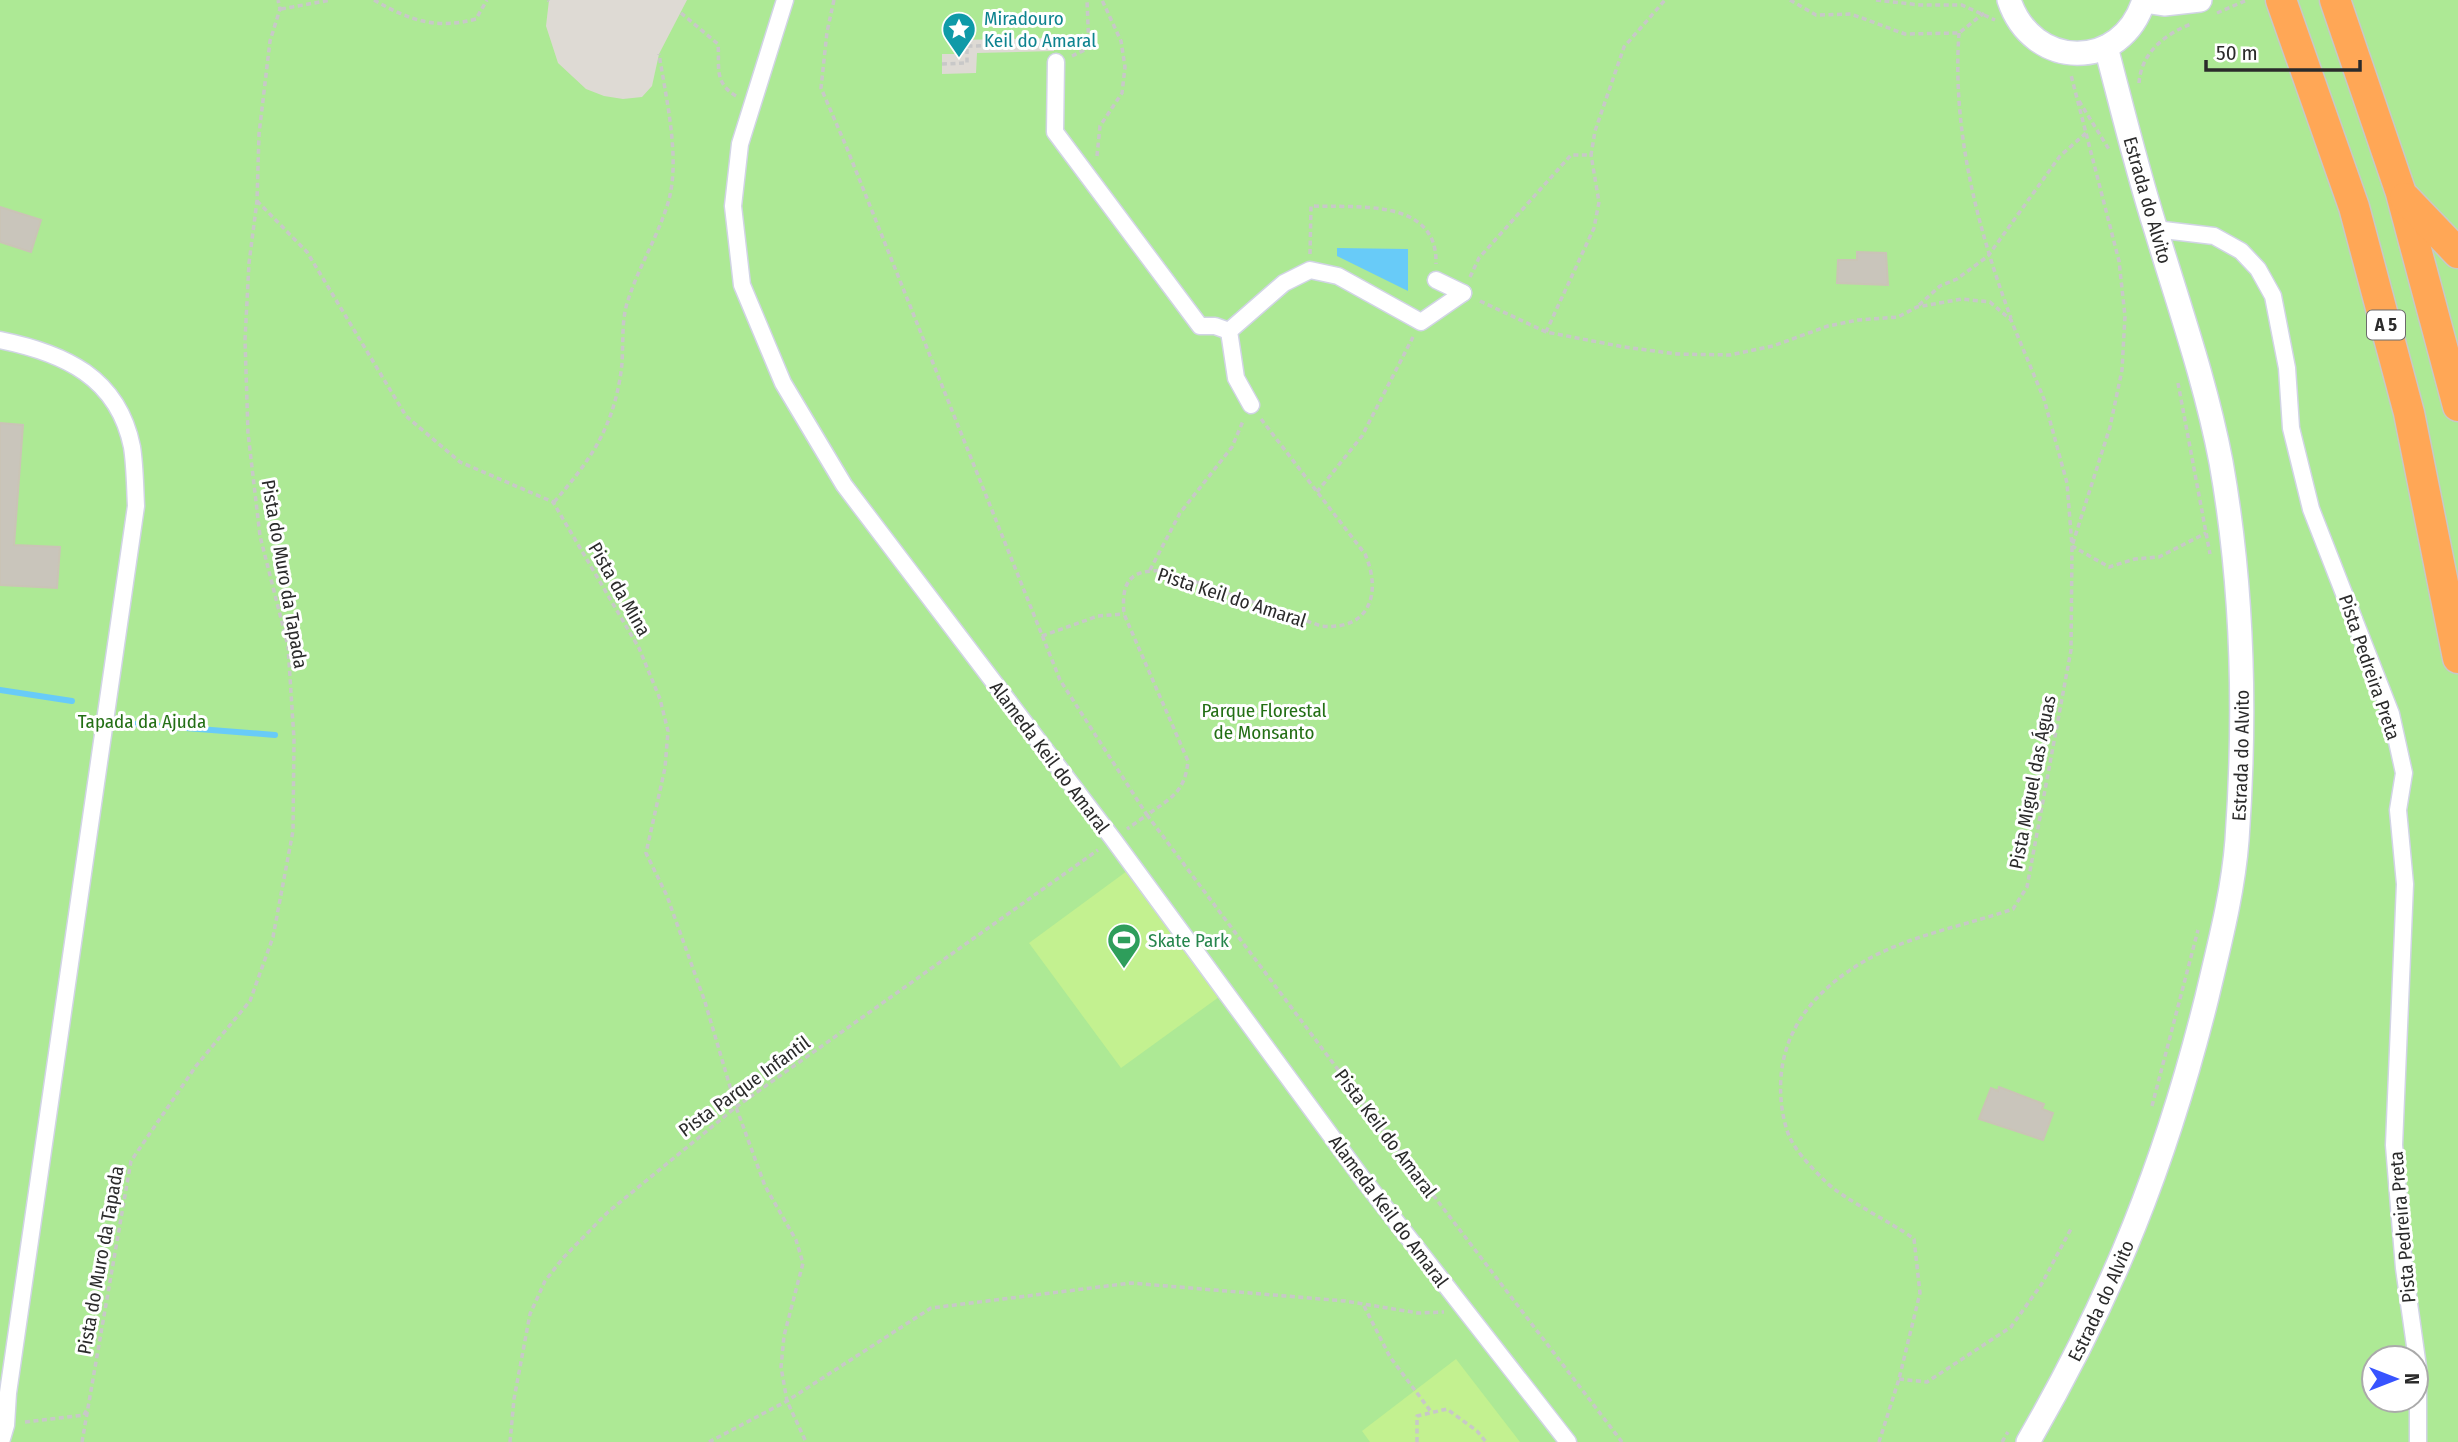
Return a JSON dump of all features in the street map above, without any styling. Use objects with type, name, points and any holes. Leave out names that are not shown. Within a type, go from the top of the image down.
[{"type":"highway","name":"A 5","points":[[2281,0],[2354,207],[2409,413],[2458,658]]},
{"type":"highway","name":"A 5","points":[[2335,0],[2400,193],[2458,406]]},
{"type":"highway","points":[[2400,193],[2458,253]]},
{"type":"street","name":"Alameda Keil do Amaral","points":[[785,0],[751,102],[737,164],[735,234],[742,285],[783,383],[844,485],[1113,839],[1464,1311],[1568,1442]]},
{"type":"street","points":[[2008,0],[2019,24],[2028,34],[2052,49],[2079,54],[2106,47],[2134,23],[2144,1],[2206,12]]},
{"type":"street","name":"Estrada do Alvito","points":[[2028,1442],[2077,1354],[2118,1269],[2171,1132],[2215,962],[2237,840],[2240,659],[2231,522],[2216,436],[2155,229],[2106,47]]},
{"type":"street","points":[[1056,62],[1055,131],[1200,326],[1216,326],[1230,331]]},
{"type":"street","name":"Pista Pedreira Preta","points":[[2155,229],[2214,236],[2241,251],[2259,269],[2273,296],[2287,369],[2291,428],[2311,509],[2391,714],[2404,774],[2398,810],[2405,884],[2394,1145],[2404,1268],[2418,1367],[2418,1442]]},
{"type":"street","points":[[1230,331],[1284,284],[1310,270],[1338,276],[1421,323],[1463,293],[1436,280]]},
{"type":"street","points":[[1230,331],[1236,378],[1251,405]]},
{"type":"street","points":[[0,340],[30,346],[86,370],[117,405],[131,447],[136,506],[8,1393],[6,1424],[1,1442]]},
{"type":"path","name":"Pista do Muro da Tapada","points":[[82,1442],[131,1161],[196,1066],[250,1001],[273,937],[293,831],[294,739],[288,646],[260,536],[248,433],[244,340],[257,201],[259,134],[270,41],[280,9],[278,0]]},
{"type":"path","points":[[280,9],[331,0]]},
{"type":"path","points":[[374,0],[409,19],[450,26],[476,19],[487,0]]},
{"type":"path","name":"Pista Keil do Amaral","points":[[834,0],[821,76],[825,102],[846,146],[1060,680],[1147,815],[1376,1125],[1622,1442]]},
{"type":"path","points":[[1087,0],[1089,48]]},
{"type":"path","points":[[1083,171],[1097,156],[1100,126],[1122,93],[1125,67],[1121,41],[1102,0]]},
{"type":"path","points":[[1546,332],[1594,228],[1599,202],[1591,155],[1595,131],[1624,47],[1665,0]]},
{"type":"path","points":[[1790,0],[1816,15],[1850,14],[1905,34],[1959,33],[1984,13]]},
{"type":"path","points":[[1876,0],[1920,5],[1962,5],[1984,13],[2003,28]]},
{"type":"path","points":[[2139,88],[2139,78],[2149,55],[2161,40],[2206,12],[2248,0]]},
{"type":"path","points":[[681,13],[718,44],[717,65],[722,85],[751,102]]},
{"type":"path","points":[[1959,33],[1959,110],[1988,256],[2044,399],[2067,483],[2072,546],[2109,568],[2135,559],[2160,557],[2206,533]]},
{"type":"path","points":[[942,64],[967,63],[967,46],[1043,45]]},
{"type":"path","points":[[257,201],[307,252],[406,416],[426,436],[460,462],[554,502],[588,463],[612,414],[621,371],[625,309],[646,250],[668,202],[673,141],[659,54]]},
{"type":"path","name":"Pista Miguel das Águas","points":[[1879,1442],[1899,1380],[1920,1293],[1914,1239],[1828,1184],[1802,1156],[1791,1140],[1782,1111],[1779,1073],[1795,1023],[1817,998],[1838,980],[1872,957],[1922,936],[2013,909],[2027,887],[2071,650],[2072,546],[2110,427],[2122,370],[2125,316],[2119,261],[2077,97],[2113,158]]},
{"type":"path","points":[[1591,155],[1571,155],[1479,258],[1463,293],[1546,332],[1677,354],[1730,355],[1773,346],[1838,324],[1898,317],[1917,307],[1940,286],[1957,279],[1988,256],[2060,156],[2086,133]]},
{"type":"path","points":[[1310,270],[1311,206],[1390,209],[1412,218],[1430,237],[1436,257],[1436,280]]},
{"type":"path","points":[[1917,307],[1962,299],[1990,302],[2011,320]]},
{"type":"path","points":[[1317,492],[1362,436],[1421,323]]},
{"type":"path","points":[[2176,371],[2212,566]]},
{"type":"path","points":[[1150,570],[1180,513],[1232,447],[1251,405]]},
{"type":"path","name":"Pista Keil do Amaral","points":[[1124,614],[1122,599],[1131,577],[1150,570],[1165,571],[1321,626],[1348,624],[1359,618],[1368,607],[1374,590],[1372,571],[1365,554],[1251,405]]},
{"type":"path","name":"Pista da Mina","points":[[554,502],[639,648],[660,699],[667,731],[666,768],[646,853],[667,897],[705,1002],[736,1107],[765,1186],[796,1240],[803,1263],[784,1336],[781,1367],[787,1401],[806,1442]]},
{"type":"path","points":[[1042,636],[1098,616],[1124,614],[1188,761],[1186,779],[1176,794],[1147,815]]},
{"type":"path","name":"Pista Parque Infantil","points":[[510,1442],[514,1399],[530,1314],[545,1280],[608,1212],[736,1107],[1147,815]]},
{"type":"path","points":[[2152,1106],[2200,926]]},
{"type":"path","points":[[1899,1380],[1927,1382],[2011,1326],[2041,1285],[2072,1227]]},
{"type":"path","points":[[709,1442],[787,1401],[931,1308],[1131,1283],[1363,1304],[1418,1313],[1464,1311]]},
{"type":"path","points":[[1363,1304],[1390,1357],[1432,1413]]},
{"type":"path","points":[[6,1424],[84,1415],[89,1408]]},
{"type":"path","points":[[1417,1442],[1417,1416],[1447,1409],[1477,1431],[1486,1442]]},
{"type":"path","points":[[2001,1442],[2014,1422]]},
{"type":"green space","name":"Parque Florestal de Monsanto","points":[[0,0],[2458,0],[2458,1442],[0,1442]]},
{"type":"green space","name":"Skate Park","points":[[1127,871],[1219,997],[1121,1068],[1029,943]]},
{"type":"green space","points":[[1456,1359],[1520,1442],[1370,1442],[1362,1431]]},
{"type":"shaded area","points":[[549,0],[687,0],[659,54],[652,86],[642,97],[623,99],[586,89],[558,63],[546,26]]},
{"type":"shaded area","name":"Miradouro Keil do Amaral","points":[[1053,38],[1054,51],[977,53],[976,73],[942,74],[942,54],[958,54],[957,40]]},
{"type":"water","points":[[1337,248],[1408,249],[1408,291],[1337,256]]},
{"type":"building","points":[[0,207],[41,220],[31,252],[0,242]]},
{"type":"building","points":[[1857,252],[1886,253],[1888,285],[1837,283],[1838,260],[1857,260]]},
{"type":"building","points":[[0,423],[23,425],[14,545],[60,547],[57,588],[0,585]]},
{"type":"building","points":[[1999,1087],[2044,1104],[2042,1109],[2053,1113],[2043,1140],[1979,1119],[1991,1088],[1998,1091]]},
{"type":"waterway","points":[[0,690],[72,701]]},
{"type":"waterway","points":[[135,724],[275,735]]},
{"type":"place","name":"Miradouro Keil do Amaral","points":[[959,59]]},
{"type":"place","name":"Skate Park","points":[[1124,970]]},
{"type":"park label","name":"Tapada da Ajuda","points":[[142,721]]}]
